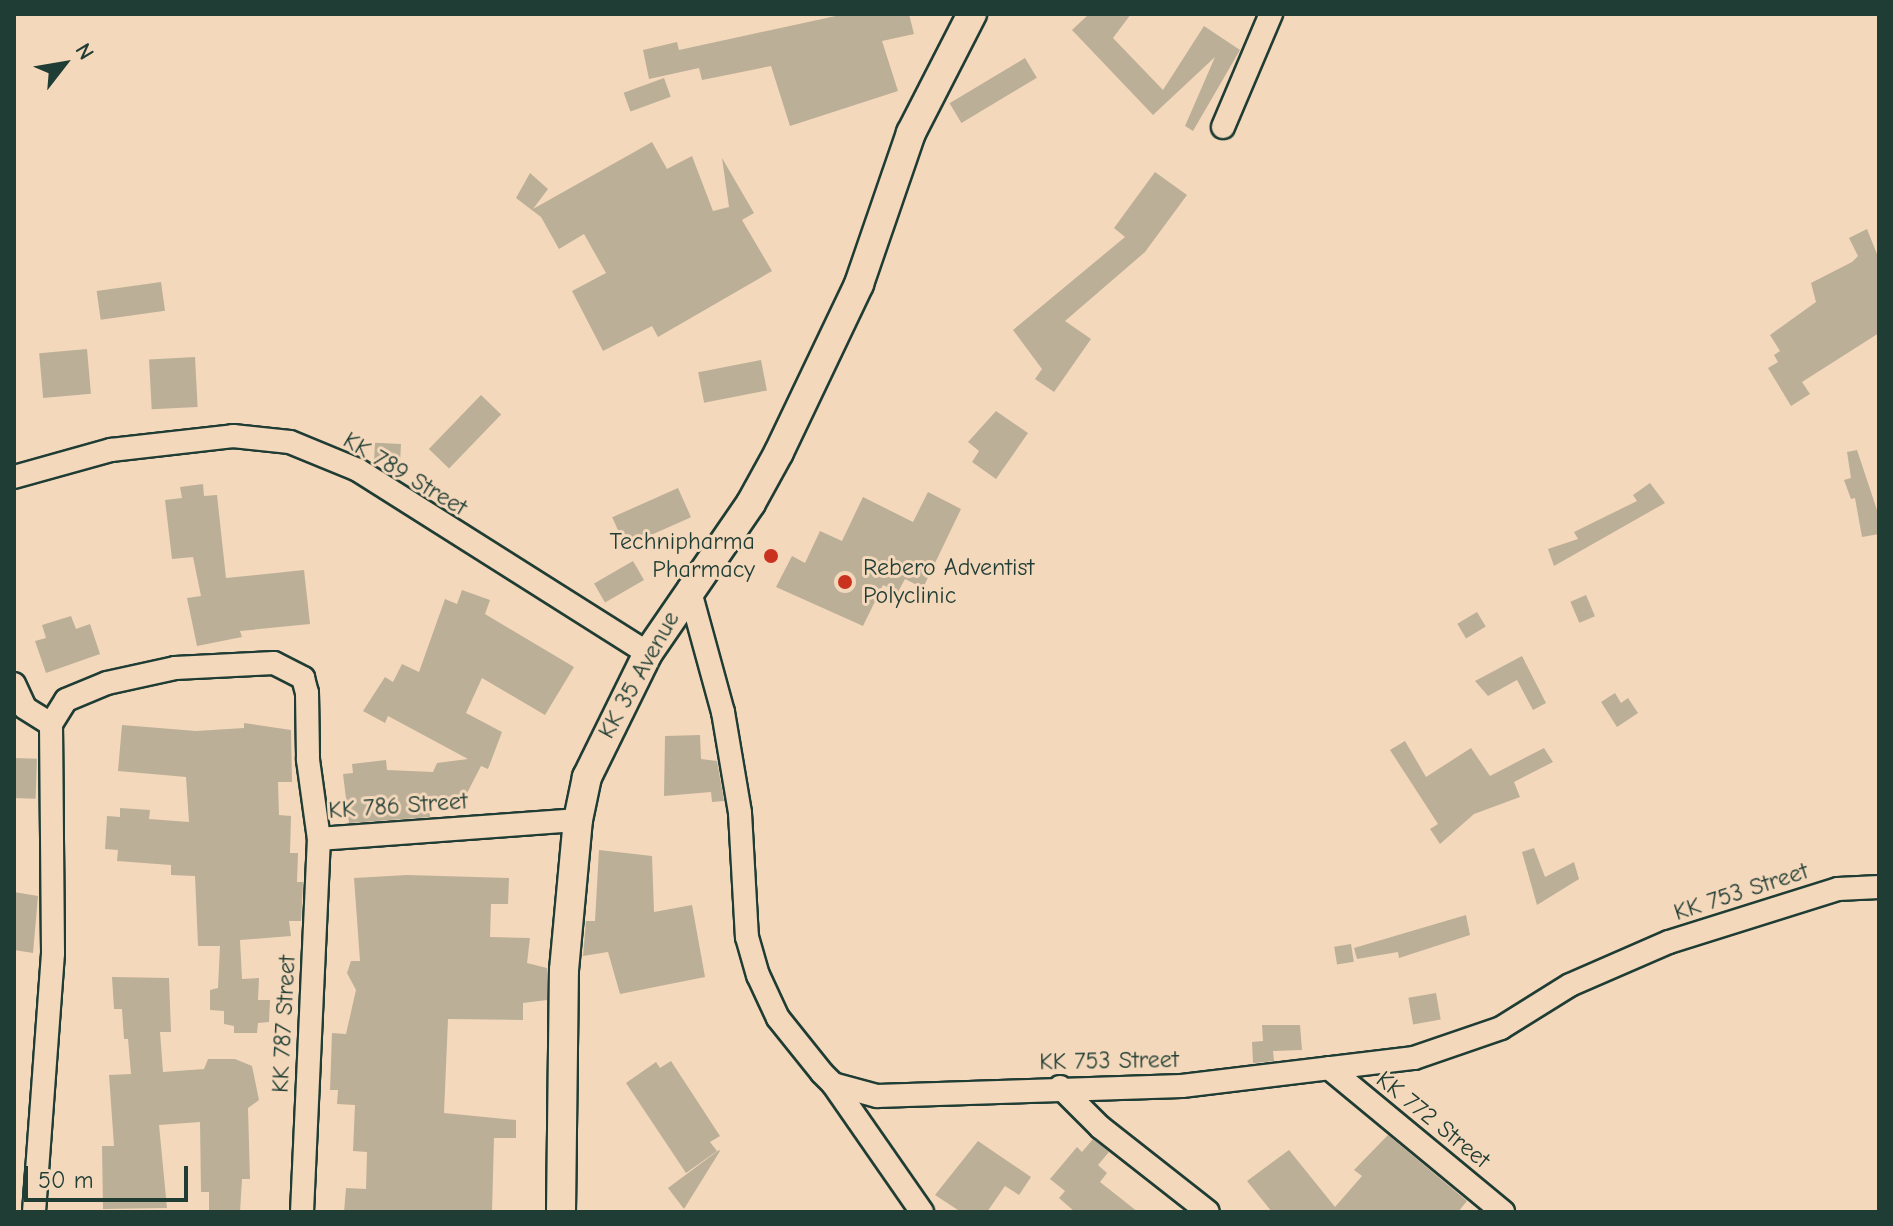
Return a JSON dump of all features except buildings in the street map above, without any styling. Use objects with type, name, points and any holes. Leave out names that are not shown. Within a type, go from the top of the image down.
[{"type":"main road","name":"KK 35 Avenue","points":[[561,1212],[564,970],[578,820],[605,732],[648,653],[689,588],[751,503],[779,452],[859,284],[911,133],[972,14]]},
{"type":"street","points":[[1223,127],[1271,14]]},
{"type":"street","name":"KK 789 Street","points":[[14,477],[111,450],[233,436],[290,442],[358,470],[648,653]]},
{"type":"street","points":[[689,588],[725,727],[740,813],[747,937],[758,975],[778,1018],[833,1084],[922,1212]]},
{"type":"street","name":"KK 786 Street","points":[[51,724],[73,695],[175,668],[241,661],[293,670],[303,678],[307,693],[308,760],[319,839],[578,820]]},
{"type":"street","points":[[14,684],[20,714],[51,724],[53,953],[34,1212]]},
{"type":"street","name":"KK 787 Street","points":[[302,1212],[319,839]]},
{"type":"street","name":"KK 753 Street","points":[[833,1084],[877,1096],[911,1097],[1060,1087],[1182,1086],[1329,1068],[1374,1066],[1451,1048],[1501,1028],[1570,985],[1669,942],[1838,889],[1879,887]]},
{"type":"street","name":"KK 772 Street","points":[[1329,1068],[1503,1212]]},
{"type":"street","points":[[1060,1087],[1111,1137],[1208,1212]]},
{"type":"place","name":"Technipharma Pharmacy","points":[[771,556]]},
{"type":"place","name":"Rebero Adventist Polyclinic","points":[[845,582]]}]
